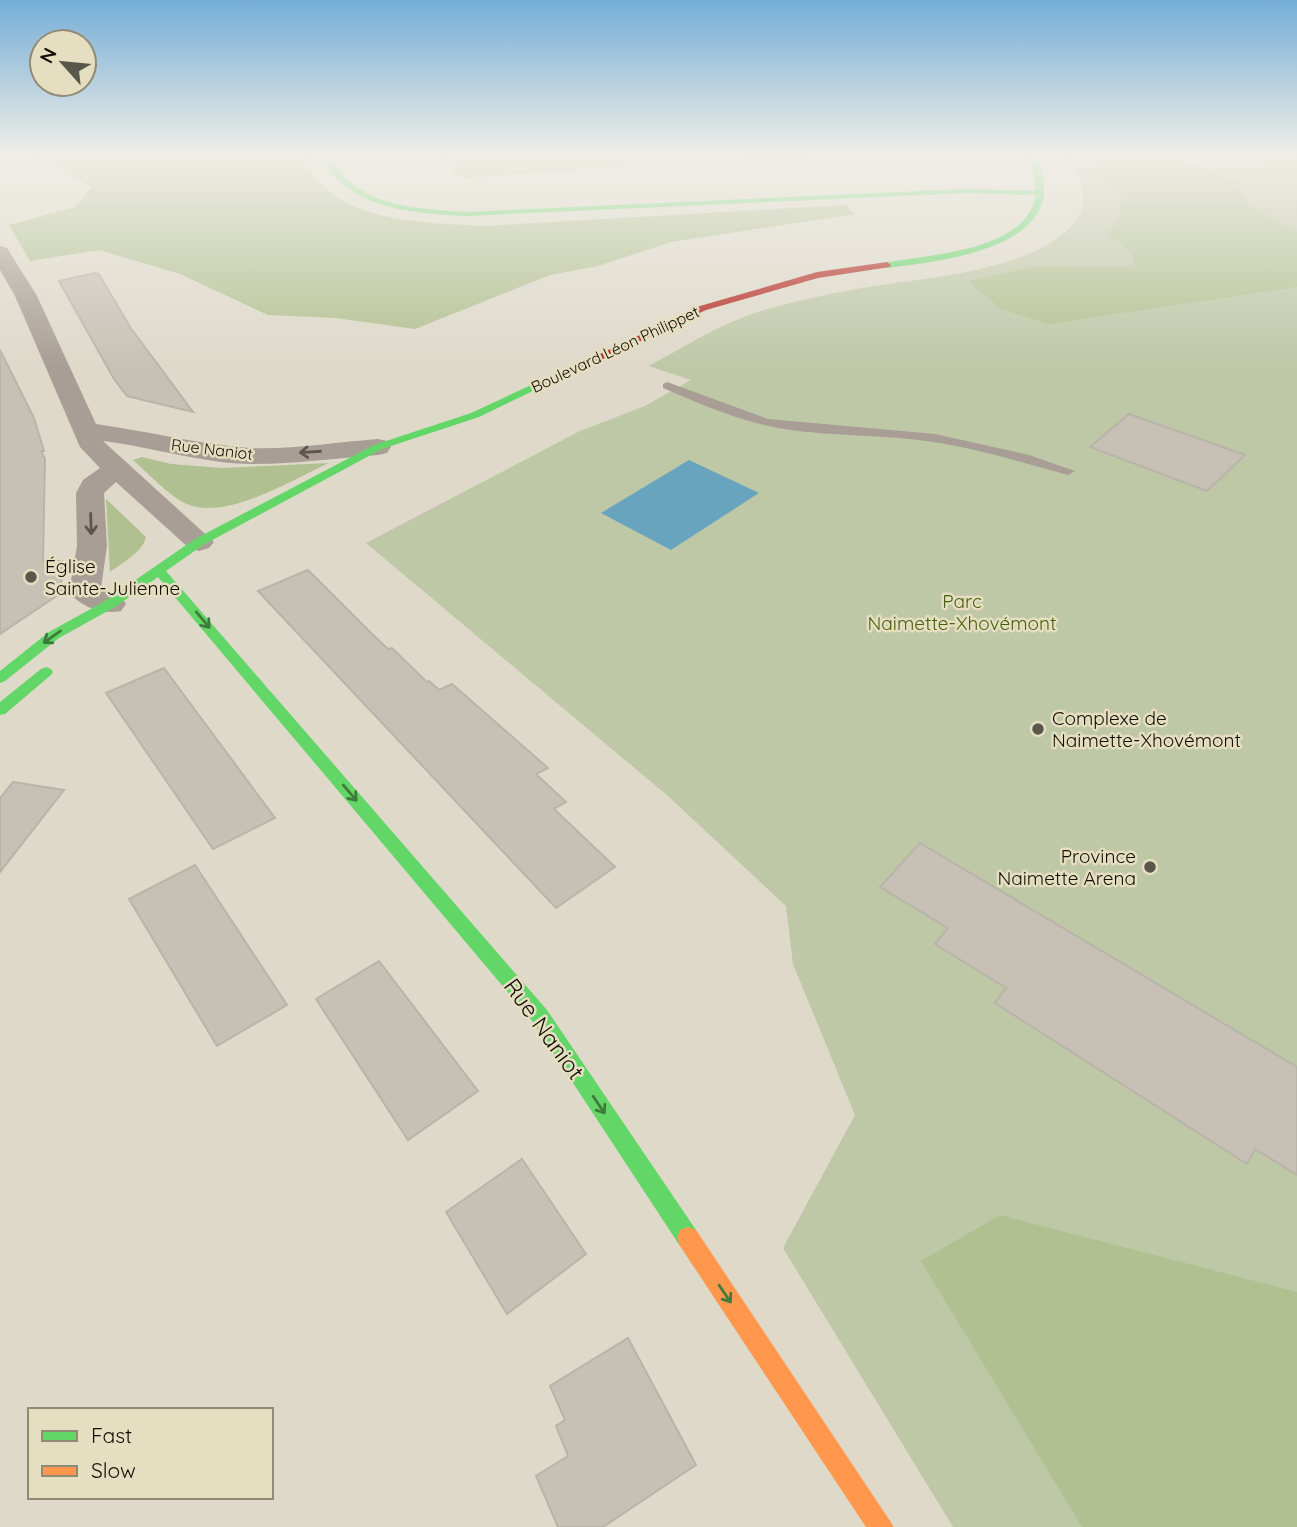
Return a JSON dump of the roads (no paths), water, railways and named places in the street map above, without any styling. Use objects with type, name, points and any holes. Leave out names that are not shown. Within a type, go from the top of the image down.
[{"type":"street","name":"Boulevard Léon Philippet","points":[[110,604],[199,542],[378,447],[475,415],[703,308],[817,275],[926,260],[982,245],[1019,230],[1024,224]]},
{"type":"street","points":[[0,252],[26,296],[88,430],[93,447],[199,542]]},
{"type":"street","name":"Rue Naniot","points":[[88,430],[149,439],[181,448],[251,456],[378,447]]},
{"type":"street","points":[[110,604],[85,592],[85,578],[92,546],[90,493],[93,486],[117,469]]},
{"type":"street","name":"Rue Naniot","points":[[158,569],[540,1016],[881,1527]]},
{"type":"street","points":[[88,634],[110,604]]},
{"type":"street","points":[[0,678],[54,635],[110,604]]},
{"type":"street","points":[[0,710],[60,660]]},
{"type":"lane","points":[[667,386],[732,412],[784,425],[889,432],[966,444],[1029,457],[1068,471]]},
{"type":"water","points":[[689,460],[759,493],[671,550],[601,513]]},
{"type":"place","name":"Église Sainte-Julienne","points":[[31,577]]},
{"type":"place","name":"Complexe de Naimette-Xhovémont","points":[[1038,729]]},
{"type":"place","name":"Province Naimette Arena","points":[[1150,867]]},
{"type":"park label","name":"Parc Naimette-Xhovémont","points":[[962,612]]}]
